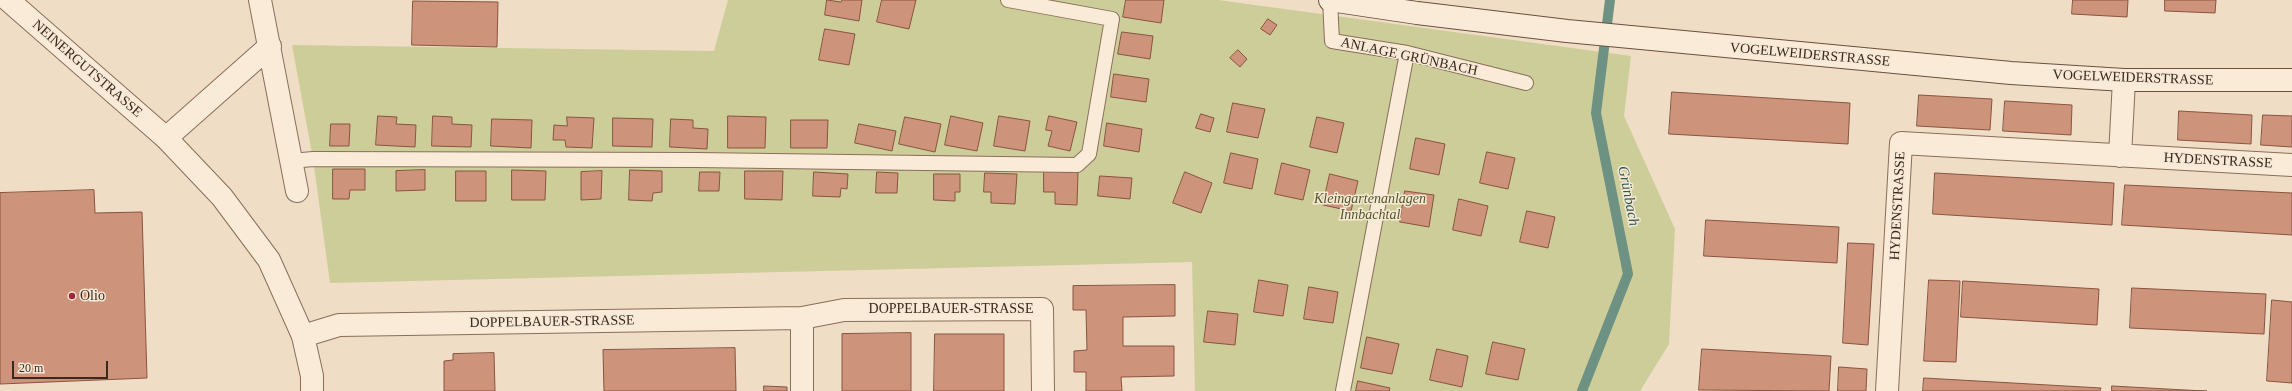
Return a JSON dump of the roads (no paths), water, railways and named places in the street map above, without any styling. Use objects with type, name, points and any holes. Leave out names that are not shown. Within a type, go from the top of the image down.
[{"type":"street","name":"NEINERGUTSTRASSE","points":[[8,0],[166,138],[222,196],[269,260],[303,336],[312,376],[312,391]]},
{"type":"street","points":[[260,0],[297,191]]},
{"type":"street","name":"VOGELWEIDERSTRASSE","points":[[1330,0],[1417,13],[1579,32],[2011,73],[2124,80],[2292,80]]},
{"type":"street","points":[[166,138],[270,46]]},
{"type":"street","points":[[2120,156],[2124,80]]},
{"type":"street","name":"HYDENSTRASSE","points":[[1887,391],[1901,144],[2292,165]]},
{"type":"street","name":"DOPPELBAUER-STRASSE","points":[[303,336],[339,325],[802,318],[844,310],[1042,309],[1043,391]]},
{"type":"street","points":[[802,318],[802,391]]},
{"type":"lane","points":[[291,161],[313,159],[688,160],[1077,165],[1089,154],[1112,19],[1008,0]]},
{"type":"lane","name":"ANLAGE GRÜNBACH","points":[[1330,0],[1332,41],[1407,53],[1526,83]]},
{"type":"lane","points":[[1343,391],[1407,53]]},
{"type":"waterway","name":"Grünbach","points":[[1582,391],[1628,274],[1596,113],[1610,0]]},
{"type":"place","name":"Olio","points":[[72,296]]},
{"type":"park label","name":"Kleingartenanlagen Innbachtal","points":[[1370,208]]}]
